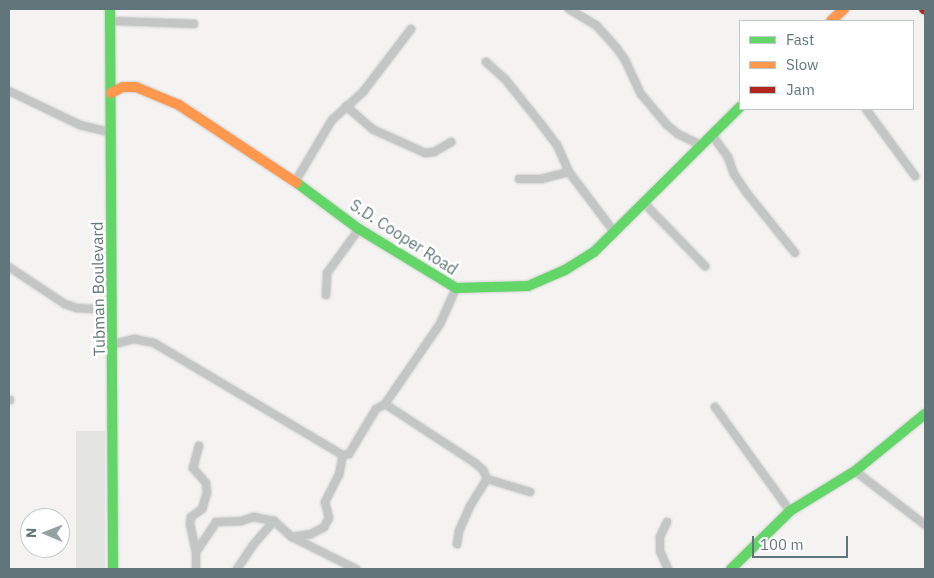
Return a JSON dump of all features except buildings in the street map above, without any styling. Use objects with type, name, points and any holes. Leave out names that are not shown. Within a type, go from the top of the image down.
[{"type":"main road","name":"Tubman Boulevard","points":[[110,9],[112,310],[114,344],[113,569]]},
{"type":"main road","points":[[832,20],[844,9]]},
{"type":"main road","name":"S.D. Cooper Road","points":[[111,93],[123,87],[136,87],[179,105],[295,182],[359,229],[436,274],[456,288],[528,286],[566,270],[594,252],[615,233],[739,108]]},
{"type":"main road","points":[[731,569],[790,511],[855,470],[925,414]]},
{"type":"street","points":[[569,9],[596,25],[606,34],[625,60],[641,94],[667,125],[678,134],[701,145]]},
{"type":"street","points":[[110,21],[194,24]]},
{"type":"street","points":[[295,182],[332,120],[363,92],[411,29]]},
{"type":"street","points":[[486,62],[505,79],[557,145],[569,172],[615,233]]},
{"type":"street","points":[[9,90],[80,125],[111,133]]},
{"type":"street","points":[[346,106],[372,130],[425,153],[434,152],[451,142]]},
{"type":"street","points":[[867,110],[914,176]]},
{"type":"street","points":[[712,135],[728,157],[734,174],[746,192],[795,253]]},
{"type":"street","points":[[519,179],[541,178],[569,172]]},
{"type":"street","points":[[644,203],[705,266]]},
{"type":"street","points":[[326,295],[327,273],[359,229]]},
{"type":"street","points":[[9,268],[65,304],[76,308],[112,310]]},
{"type":"street","points":[[114,344],[134,339],[154,343],[344,455],[349,454],[376,409],[384,404],[440,324],[456,288]]},
{"type":"street","points":[[384,404],[474,463],[483,470],[487,479],[530,492]]},
{"type":"street","points":[[715,407],[790,511]]},
{"type":"street","points":[[196,569],[196,552],[190,524],[191,517],[202,509],[207,493],[206,483],[193,468],[199,446]]},
{"type":"street","points":[[292,537],[311,534],[324,527],[329,518],[325,502],[339,475],[344,455]]},
{"type":"street","points":[[855,470],[925,524]]},
{"type":"street","points":[[457,544],[459,531],[470,506],[487,479]]},
{"type":"street","points":[[196,552],[216,522],[241,521],[254,517],[274,521],[292,537],[356,569]]},
{"type":"street","points":[[236,569],[274,521]]},
{"type":"street","points":[[667,522],[660,538],[660,551],[668,569]]},
{"type":"shaded area","points":[[76,431],[105,431],[105,569],[76,569]]},
{"type":"traffic: fast","points":[[110,9],[113,569]]},
{"type":"traffic: fast","points":[[297,183],[359,229],[456,288],[528,286],[565,270],[594,252],[739,108]]},
{"type":"traffic: fast","points":[[731,569],[790,511],[855,471],[925,414]]},
{"type":"traffic: slow","points":[[832,20],[844,9]]},
{"type":"traffic: slow","points":[[111,93],[123,87],[136,87],[179,105],[297,183]]}]
